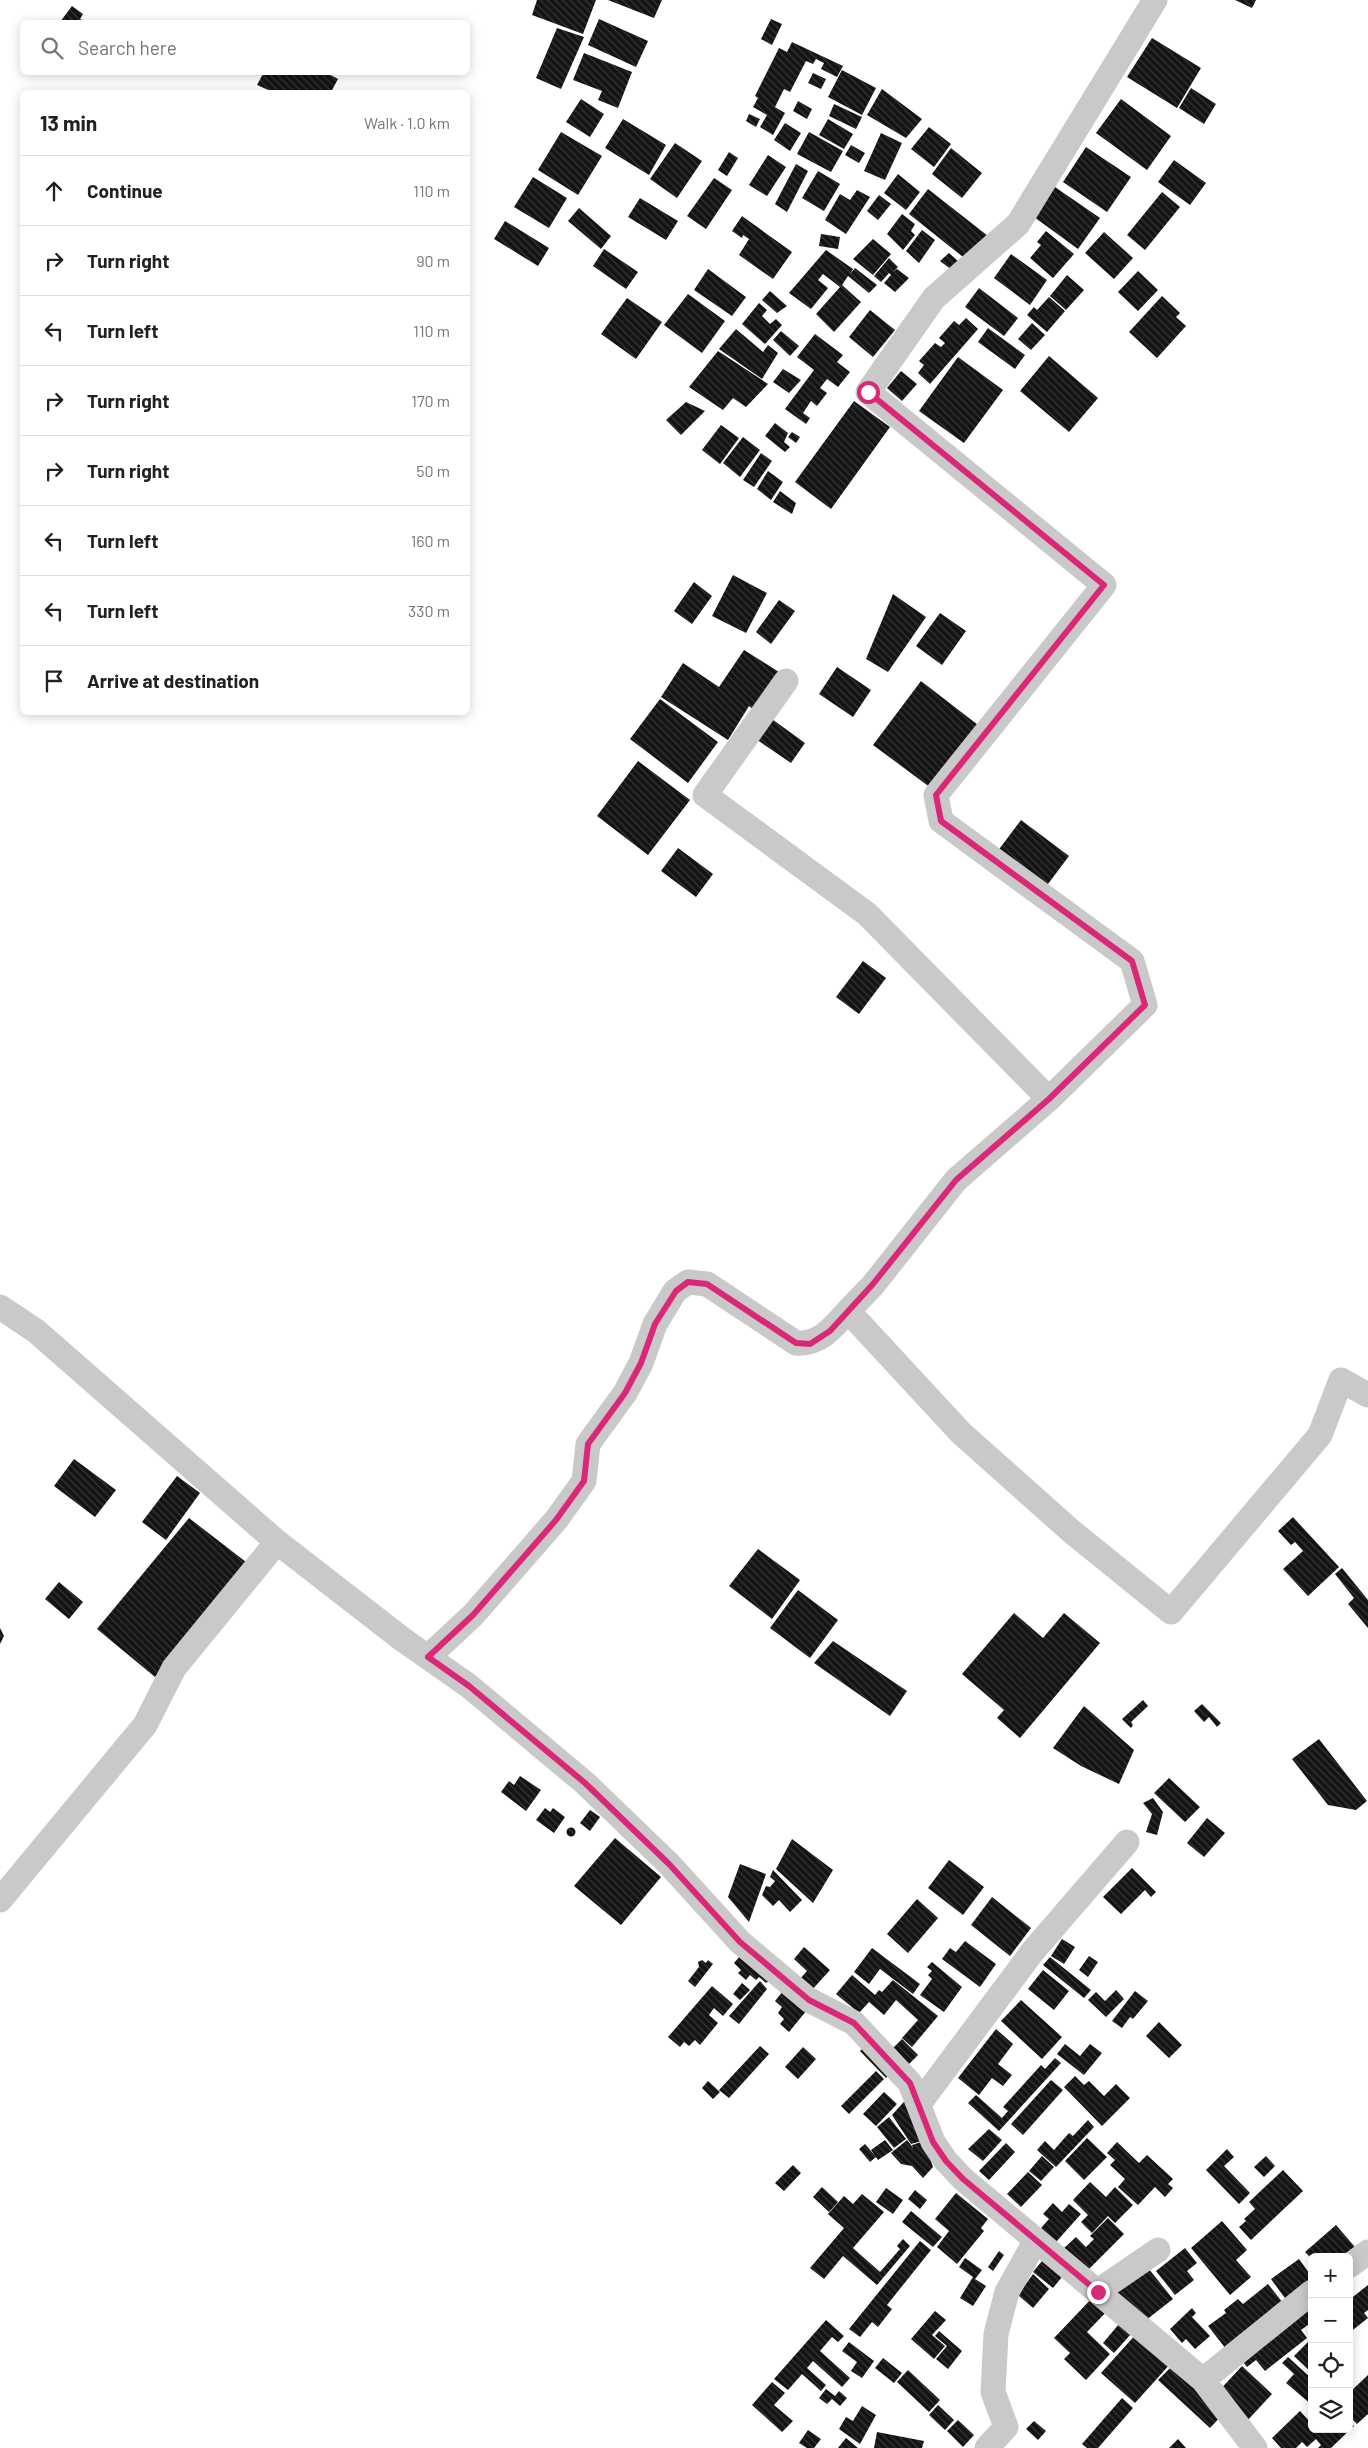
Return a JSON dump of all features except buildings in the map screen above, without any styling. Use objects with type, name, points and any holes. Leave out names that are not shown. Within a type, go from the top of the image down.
[{"type":"street","points":[[428,1657],[473,1615],[556,1520],[584,1481],[588,1444],[625,1393],[641,1363],[655,1324],[676,1291],[688,1282],[707,1284],[796,1343],[810,1344],[830,1331],[873,1284],[956,1180],[1049,1099],[1145,1005],[1132,961],[941,821],[936,795],[1104,585],[868,392],[934,298],[1018,224],[1155,0]]},
{"type":"street","points":[[786,681],[705,795],[867,914],[1049,1099]]},
{"type":"street","points":[[0,1307],[36,1331],[277,1542],[469,1686],[585,1783],[669,1864],[740,1942],[809,2000],[854,2023],[910,2083],[933,2142],[946,2161],[963,2179],[1203,2380],[1255,2448]]},
{"type":"street","points":[[848,1311],[960,1433],[1071,1531],[1171,1612],[1320,1435],[1340,1380],[1368,1394]]},
{"type":"street","points":[[0,1900],[145,1726],[174,1668],[277,1542]]},
{"type":"street","points":[[918,2104],[1033,1951],[1127,1842]]},
{"type":"street","points":[[987,2448],[1006,2427],[994,2392],[996,2334],[1007,2292],[1036,2240]]},
{"type":"street","points":[[1098,2292],[1158,2250]]},
{"type":"street","points":[[1353,2263],[1368,2252]]},
{"type":"street","points":[[1203,2380],[1308,2295]]},
{"type":"route","points":[[868,392],[1104,585],[936,795],[941,821],[1132,961],[1145,1005],[1049,1099],[956,1180],[873,1284],[830,1331],[810,1344],[796,1343],[707,1284],[688,1282],[676,1291],[655,1324],[641,1363],[625,1393],[588,1444],[584,1481],[556,1520],[473,1615],[428,1657],[469,1686],[585,1783],[669,1864],[740,1942],[809,2000],[854,2023],[910,2083],[933,2142],[946,2161],[963,2179],[1098,2292]]}]
